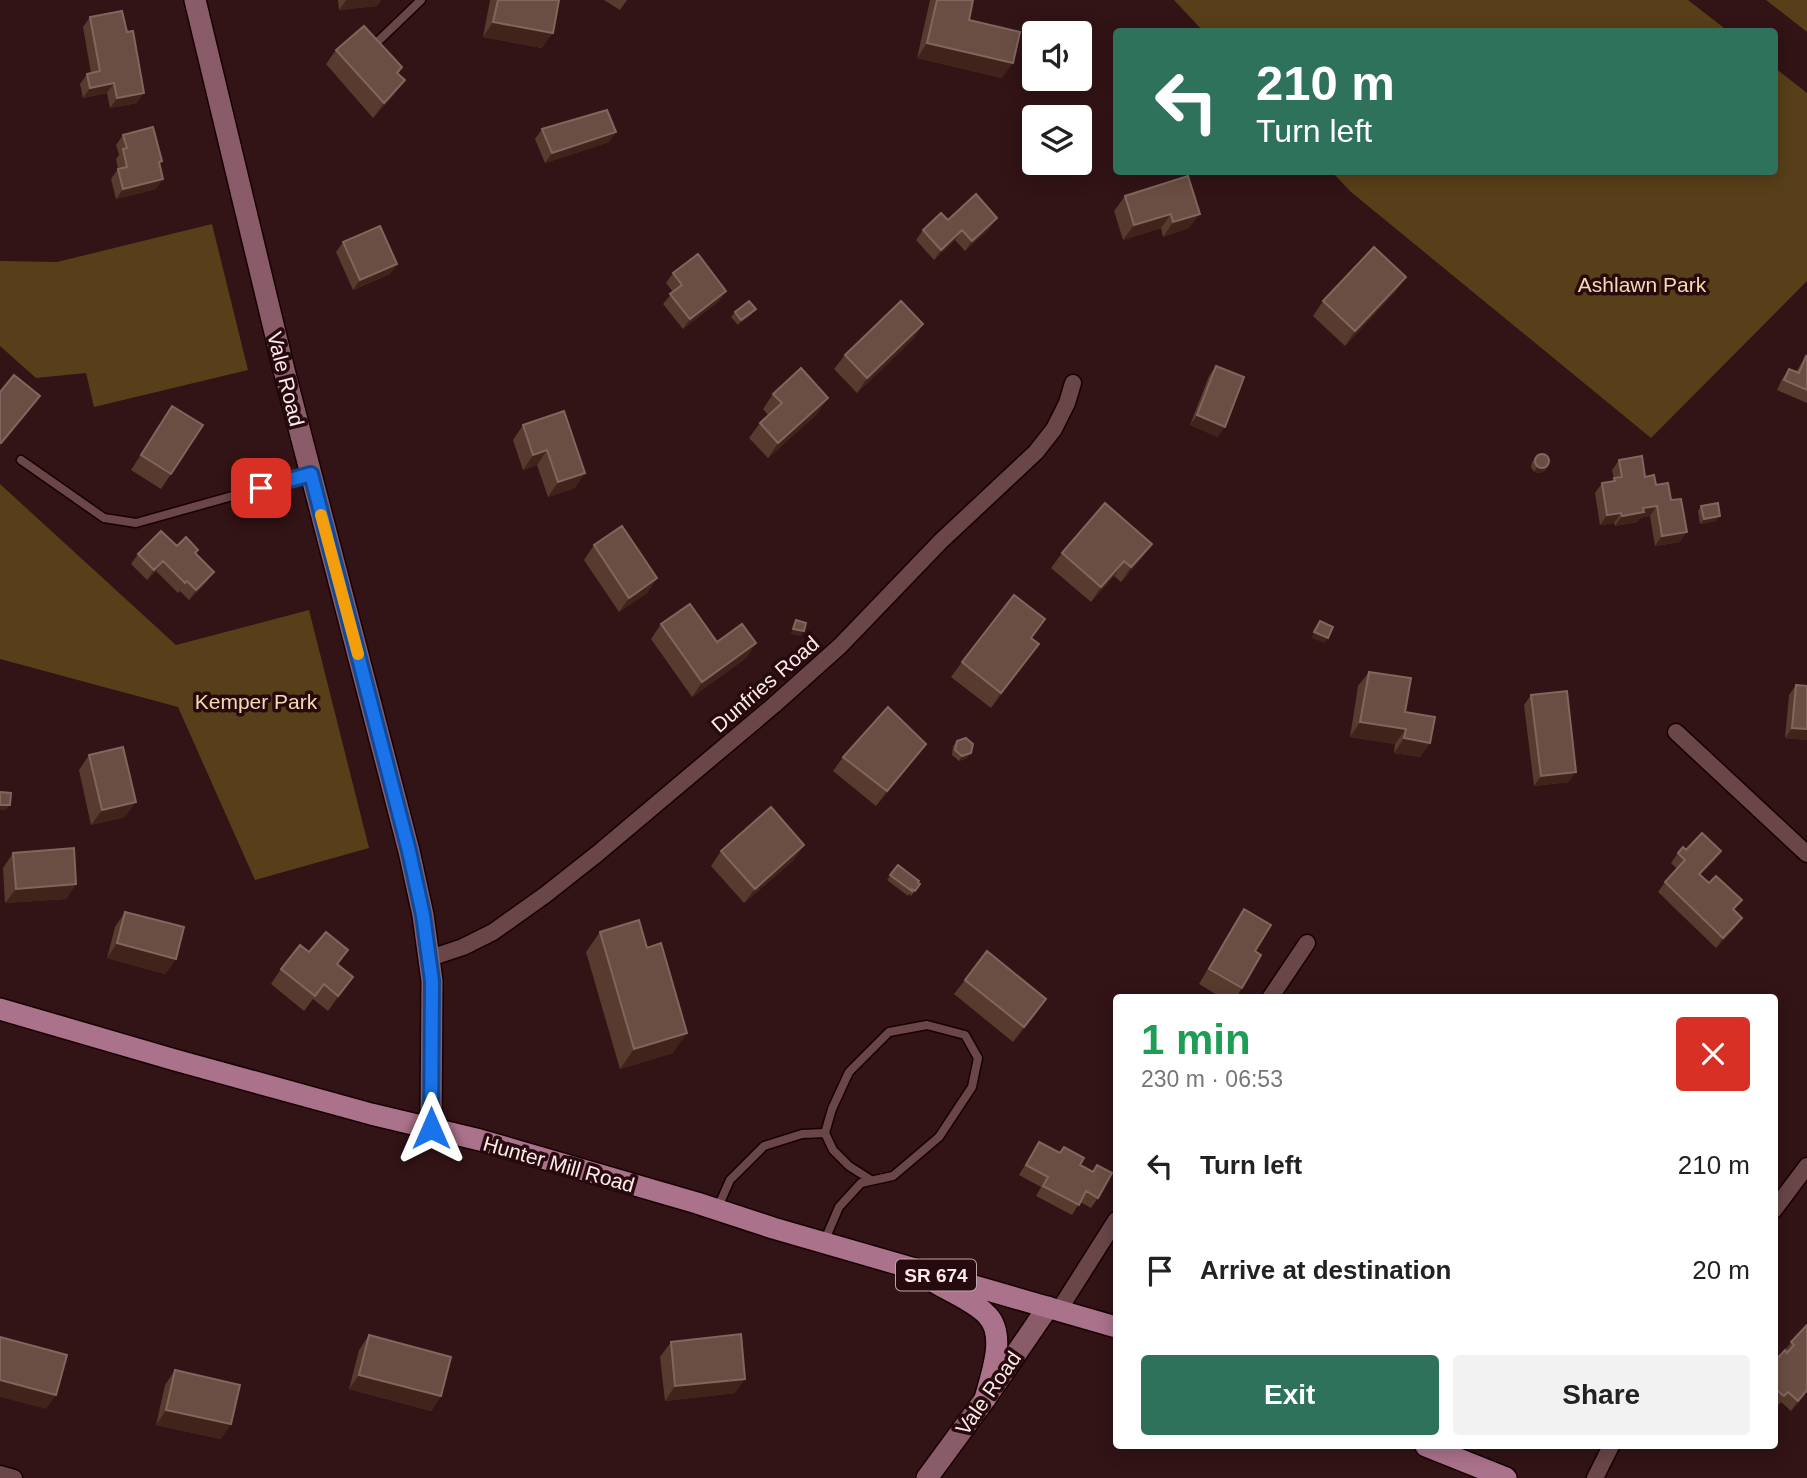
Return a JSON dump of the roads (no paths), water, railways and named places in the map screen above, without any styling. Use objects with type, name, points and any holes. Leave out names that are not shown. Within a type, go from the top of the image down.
[{"type":"main road","name":"Vale Road","points":[[195,0],[282,362],[409,851],[423,915],[432,981],[431,1128]]},
{"type":"main road","name":"Hunter Mill Road","points":[[0,1009],[371,1114],[480,1140],[1113,1326]]},
{"type":"main road","points":[[907,1266],[980,1309],[992,1320],[996,1338],[995,1359],[985,1399]]},
{"type":"main road","name":"Vale Road","points":[[927,1478],[1053,1308]]},
{"type":"main road","points":[[1434,1449],[1506,1478]]},
{"type":"street","name":"Dunfries Road","points":[[430,958],[463,947],[493,932],[545,895],[597,854],[840,646],[941,541],[1036,452],[1054,429],[1073,383]]},
{"type":"street","points":[[1676,732],[1807,855]]},
{"type":"street","points":[[1273,994],[1307,943]]},
{"type":"street","points":[[1778,1205],[1807,1166]]},
{"type":"street","points":[[1053,1308],[1113,1224]]},
{"type":"street","points":[[1595,1478],[1610,1449]]},
{"type":"street","points":[[0,1474],[14,1478]]},
{"type":"lane","points":[[370,48],[421,0]]},
{"type":"lane","points":[[21,460],[104,518],[136,523],[311,474]]},
{"type":"lane","points":[[824,1243],[839,1207],[861,1183],[893,1176],[939,1136],[972,1087],[978,1058],[965,1035],[927,1025],[889,1032],[849,1072],[832,1109],[825,1133],[833,1150],[849,1166],[871,1180]]},
{"type":"lane","points":[[717,1210],[730,1180],[764,1146],[802,1134],[825,1133]]},
{"type":"park label","name":"Ashlawn Park","points":[[1642,284]]},
{"type":"park label","name":"Kemper Park","points":[[256,701]]}]
